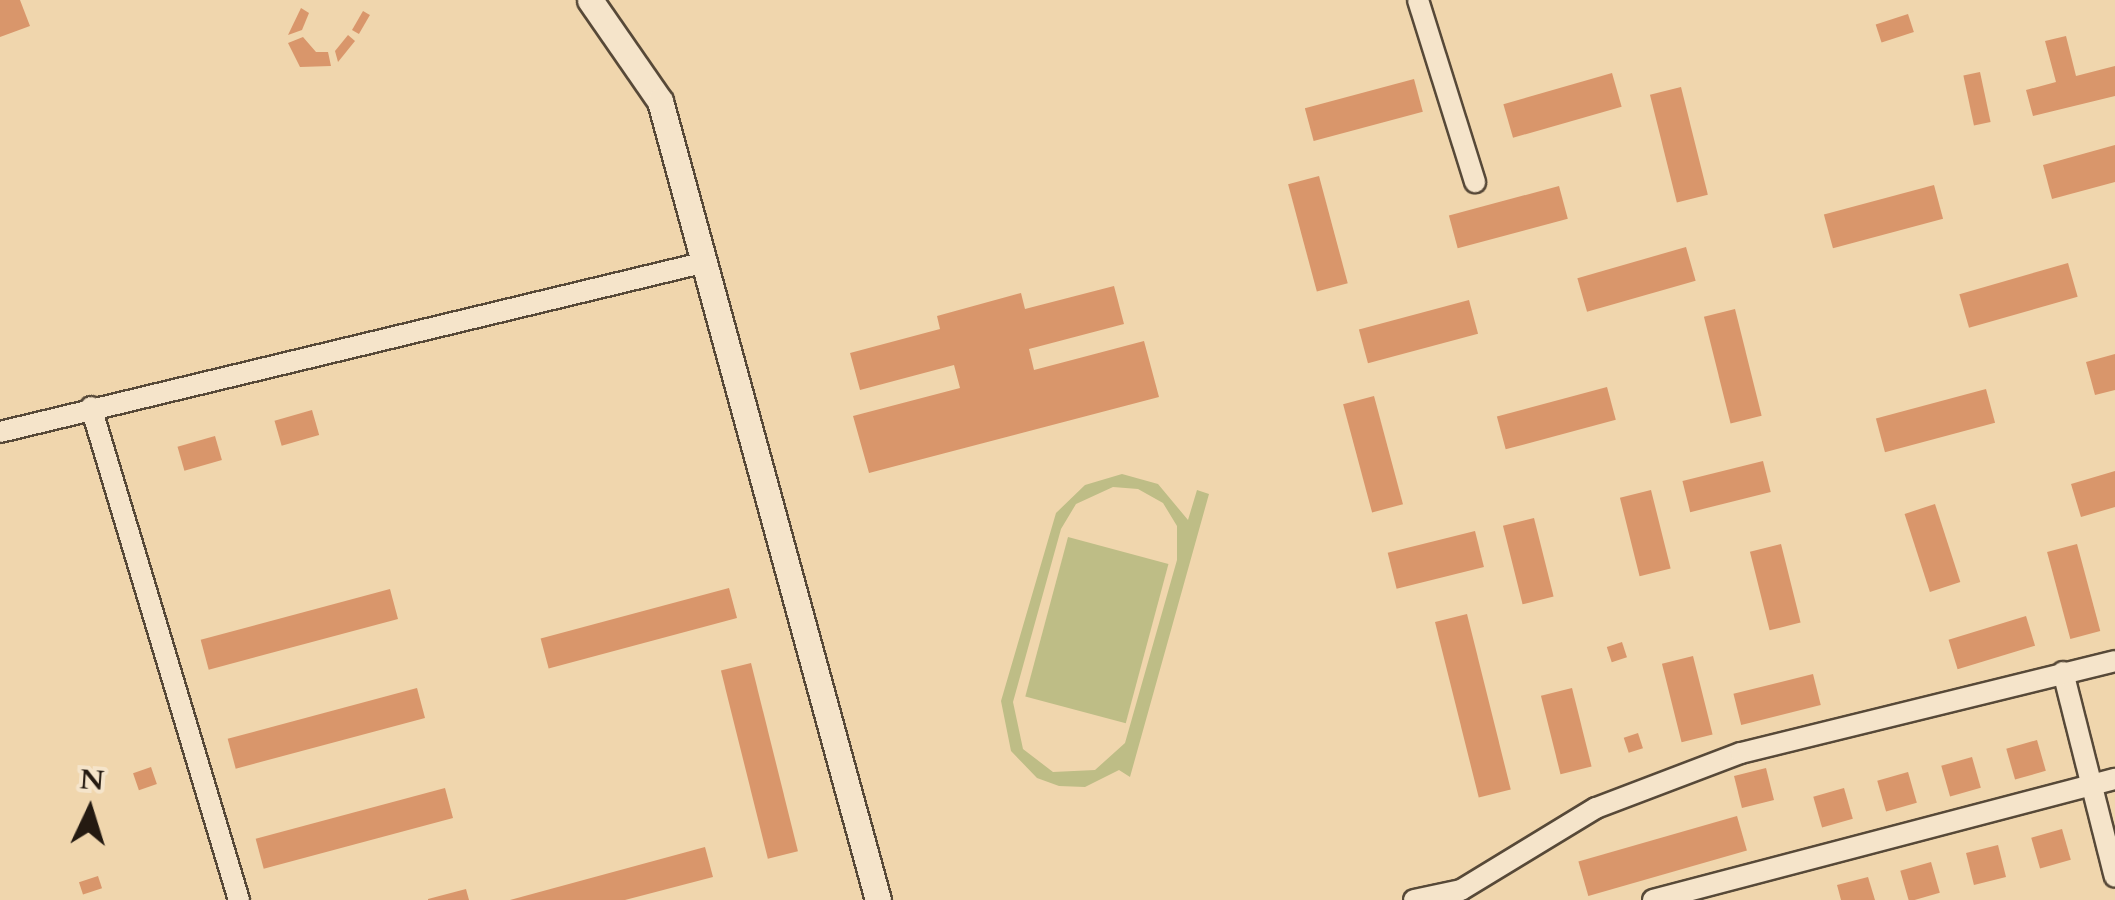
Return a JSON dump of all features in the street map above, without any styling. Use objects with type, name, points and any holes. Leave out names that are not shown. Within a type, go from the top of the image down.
[{"type":"street","points":[[590,0],[660,101],[878,900]]},
{"type":"street","points":[[611,0],[624,46]]},
{"type":"street","points":[[1418,0],[1475,182]]},
{"type":"street","points":[[0,432],[91,407],[706,262]]},
{"type":"street","points":[[91,407],[239,900]]},
{"type":"street","points":[[1463,895],[1596,808],[1741,752],[2115,661]]},
{"type":"street","points":[[2063,672],[2115,877]]},
{"type":"street","points":[[1653,900],[2115,779]]},
{"type":"street","points":[[1414,900],[1463,895],[1482,900]]},
{"type":"shaded area","points":[[1122,474],[1158,484],[1188,520],[1197,490],[1209,494],[1130,777],[1119,770],[1085,787],[1059,786],[1037,778],[1011,751],[1001,701],[1056,513],[1085,485]],"holes":[[[1113,487],[1138,489],[1163,503],[1177,526],[1177,560],[1125,743],[1095,770],[1053,772],[1023,749],[1013,702],[1061,529],[1076,504]]]},
{"type":"shaded area","points":[[1068,537],[1168,564],[1126,723],[1025,696]]},
{"type":"building","points":[[0,0],[20,0],[30,26],[0,37]]},
{"type":"building","points":[[301,8],[309,13],[302,30],[288,35]]},
{"type":"building","points":[[363,11],[370,15],[359,34],[352,30]]},
{"type":"building","points":[[1908,14],[1914,32],[1882,43],[1876,25]]},
{"type":"building","points":[[348,35],[355,41],[338,62],[335,51]]},
{"type":"building","points":[[2066,36],[2076,76],[2115,66],[2115,96],[2033,116],[2026,90],[2056,82],[2045,41]]},
{"type":"building","points":[[303,37],[316,52],[328,52],[331,66],[300,67],[288,43]]},
{"type":"building","points":[[1980,72],[1991,122],[1974,125],[1963,76]]},
{"type":"building","points":[[1612,73],[1622,107],[1513,138],[1503,104]]},
{"type":"building","points":[[1414,79],[1423,112],[1314,141],[1305,108]]},
{"type":"building","points":[[1681,87],[1708,195],[1677,202],[1650,95]]},
{"type":"building","points":[[2115,145],[2115,182],[2052,199],[2043,165]]},
{"type":"building","points":[[1319,176],[1348,283],[1317,291],[1288,184]]},
{"type":"building","points":[[1934,185],[1943,219],[1833,248],[1824,215]]},
{"type":"building","points":[[1559,186],[1568,219],[1458,248],[1449,216]]},
{"type":"building","points":[[1686,247],[1696,281],[1587,312],[1577,278]]},
{"type":"building","points":[[2068,263],[2078,297],[1969,328],[1959,294]]},
{"type":"building","points":[[1114,286],[1124,324],[1029,349],[1034,370],[1144,341],[1159,397],[869,473],[853,416],[960,388],[954,365],[860,390],[850,353],[940,329],[937,316],[1021,293],[1025,309]]},
{"type":"building","points":[[1469,300],[1478,334],[1368,363],[1359,330]]},
{"type":"building","points":[[1735,309],[1762,416],[1731,423],[1704,317]]},
{"type":"building","points":[[2115,354],[2115,390],[2095,395],[2086,362]]},
{"type":"building","points":[[1607,387],[1616,420],[1506,449],[1497,417]]},
{"type":"building","points":[[1986,389],[1995,423],[1885,452],[1876,419]]},
{"type":"building","points":[[1374,396],[1403,504],[1372,512],[1343,404]]},
{"type":"building","points":[[312,410],[319,435],[282,446],[275,421]]},
{"type":"building","points":[[215,436],[222,460],[184,471],[178,447]]},
{"type":"building","points":[[1763,461],[1771,492],[1690,512],[1682,481]]},
{"type":"building","points":[[2115,471],[2115,507],[2081,517],[2071,484]]},
{"type":"building","points":[[1651,490],[1671,569],[1640,576],[1620,498]]},
{"type":"building","points":[[1935,504],[1960,582],[1930,592],[1905,514]]},
{"type":"building","points":[[1534,518],[1554,597],[1523,604],[1503,526]]},
{"type":"building","points":[[1475,531],[1484,567],[1397,589],[1388,553]]},
{"type":"building","points":[[1781,544],[1801,623],[1770,630],[1750,552]]},
{"type":"building","points":[[2077,544],[2100,631],[2070,639],[2047,552]]},
{"type":"building","points":[[729,588],[737,618],[549,668],[541,638]]},
{"type":"building","points":[[390,589],[398,619],[209,670],[201,640]]},
{"type":"building","points":[[1467,614],[1511,790],[1479,798],[1435,622]]},
{"type":"building","points":[[2026,616],[2035,646],[1958,669],[1949,640]]},
{"type":"building","points":[[1622,642],[1627,657],[1612,662],[1607,647]]},
{"type":"building","points":[[1693,656],[1713,735],[1682,742],[1662,664]]},
{"type":"building","points":[[751,663],[798,851],[768,859],[721,670]]},
{"type":"building","points":[[1813,674],[1821,705],[1741,725],[1733,694]]},
{"type":"building","points":[[417,688],[425,718],[236,769],[228,739]]},
{"type":"building","points":[[1572,688],[1592,767],[1561,774],[1541,696]]},
{"type":"building","points":[[1638,733],[1643,748],[1629,753],[1624,738]]},
{"type":"building","points":[[2037,740],[2046,771],[2015,780],[2006,749]]},
{"type":"building","points":[[1972,757],[1981,788],[1950,797],[1941,766]]},
{"type":"building","points":[[151,767],[157,784],[139,790],[133,773]]},
{"type":"building","points":[[1766,768],[1774,800],[1742,808],[1734,776]]},
{"type":"building","points":[[1908,772],[1917,803],[1886,812],[1877,781]]},
{"type":"building","points":[[445,788],[453,818],[264,869],[256,839]]},
{"type":"building","points":[[1844,788],[1853,819],[1822,828],[1813,797]]},
{"type":"building","points":[[1737,816],[1747,851],[1588,896],[1578,861]]},
{"type":"building","points":[[2062,829],[2071,860],[2040,869],[2031,838]]},
{"type":"building","points":[[1998,845],[2006,877],[1974,885],[1966,853]]},
{"type":"building","points":[[705,847],[713,877],[625,900],[510,900]]},
{"type":"building","points":[[1931,862],[1940,893],[1909,900],[1900,871]]},
{"type":"building","points":[[98,876],[102,888],[83,895],[79,882]]},
{"type":"building","points":[[1868,877],[1875,900],[1841,900],[1837,885]]},
{"type":"building","points":[[466,889],[469,900],[428,900],[428,899]]}]
